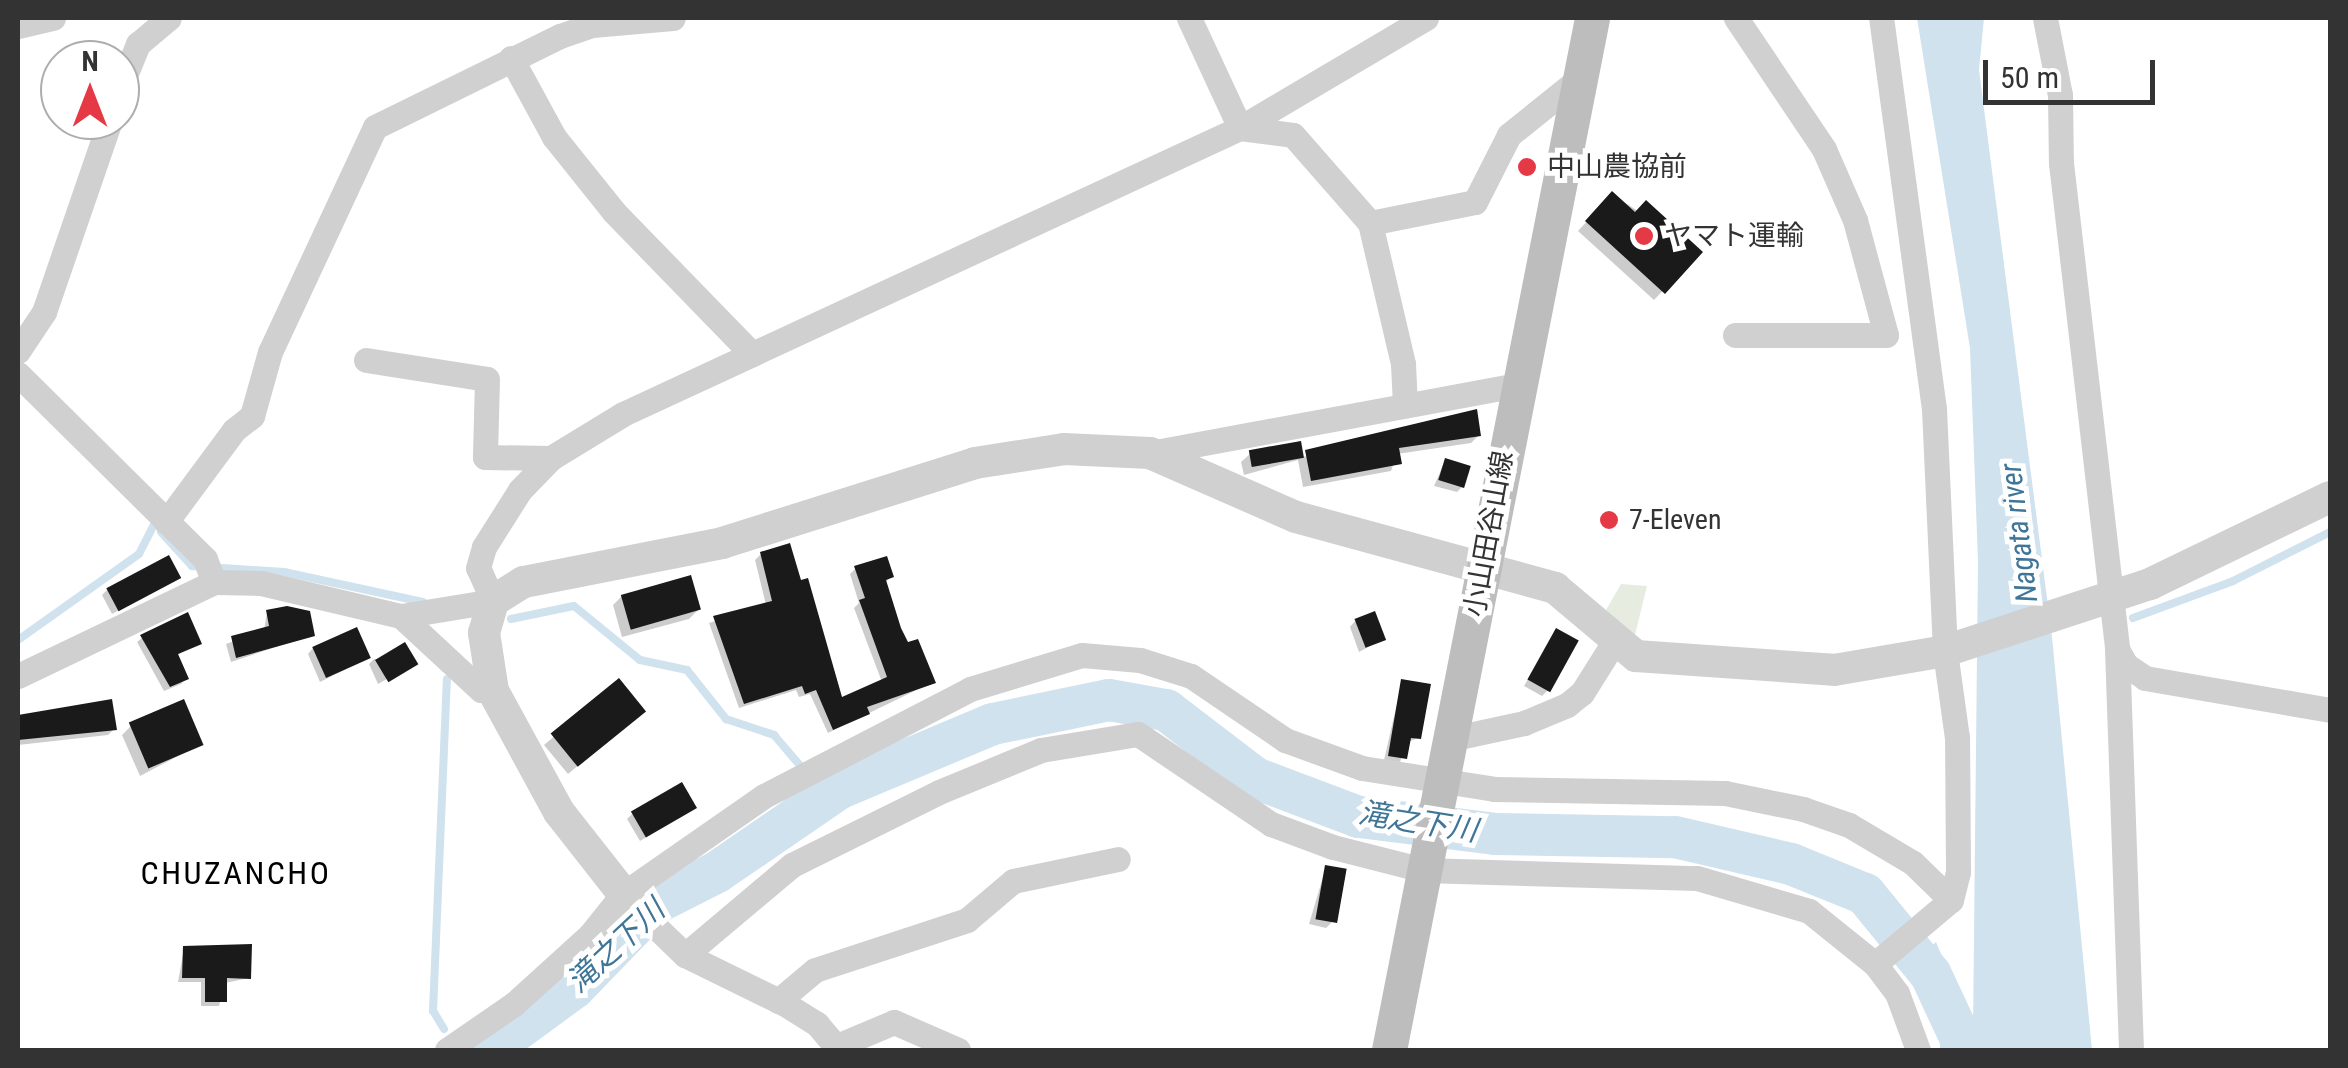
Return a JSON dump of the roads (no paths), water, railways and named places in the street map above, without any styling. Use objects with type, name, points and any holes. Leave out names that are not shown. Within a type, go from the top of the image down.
[{"type":"main road","name":"小山田谷山線","points":[[1389,1050],[1574,82],[1592,18]]},
{"type":"street","points":[[18,26],[53,18]]},
{"type":"street","points":[[140,42],[169,18]]},
{"type":"street","points":[[166,522],[234,430],[252,416],[270,352],[375,127],[511,58],[592,25],[673,18]]},
{"type":"street","points":[[1189,18],[1240,128]]},
{"type":"street","points":[[958,1050],[894,1022],[838,1048],[816,1024],[679,950],[626,897],[559,812],[493,691],[484,634],[492,601],[478,568],[484,547],[520,490],[551,458],[623,414],[1240,128],[1426,18]]},
{"type":"street","points":[[1736,18],[1824,150],[1855,220],[1886,335],[1736,335]]},
{"type":"street","points":[[1875,964],[1952,900],[1958,872],[1957,738],[1945,652],[1934,409],[1881,18]]},
{"type":"street","points":[[2046,18],[2060,95],[2061,163],[2105,598],[2117,649],[2131,1050]]},
{"type":"street","points":[[511,58],[554,137],[614,212],[752,354]]},
{"type":"street","points":[[1370,223],[1474,202],[1509,134],[1574,82]]},
{"type":"street","points":[[1240,128],[1293,134],[1370,223],[1403,364],[1404,406]]},
{"type":"street","points":[[18,351],[44,312],[103,140]]},
{"type":"street","points":[[366,360],[487,379],[485,457],[551,458]]},
{"type":"street","points":[[18,374],[166,522],[210,572],[401,616],[492,601],[524,582],[722,542],[975,463],[1064,449],[1150,453],[1516,385]]},
{"type":"street","points":[[1150,453],[1296,517],[1555,588],[1614,642],[1636,656],[1673,662],[1834,670],[1945,652],[2150,584],[2330,497]]},
{"type":"street","points":[[18,676],[210,572]]},
{"type":"street","points":[[401,616],[481,690],[493,691]]},
{"type":"street","points":[[1450,739],[1524,723],[1567,705],[1582,693],[1614,642]]},
{"type":"street","points":[[2117,649],[2145,678],[2330,710]]},
{"type":"street","points":[[448,1050],[514,1004],[590,936],[626,897],[793,780],[970,689],[1043,663],[1115,655],[1191,676],[1284,740],[1320,755],[1440,788],[1754,796],[1849,825],[1913,862],[1952,900]]},
{"type":"street","points":[[679,950],[792,864],[938,792],[1041,750],[1104,736],[1138,734],[1271,824],[1424,865],[1697,878],[1809,911],[1875,964],[1897,993],[1918,1050]]},
{"type":"street","points":[[778,1001],[815,970],[967,920],[1013,882],[1118,859]]},
{"type":"water","name":"Nagata river","points":[[1917,18],[1984,18],[1979,70],[2052,637],[2092,1050],[1940,1050],[1940,1032],[1910,965],[1936,942],[1973,1030],[1978,561],[1970,348]]},
{"type":"waterway","points":[[18,640],[139,554],[154,525]]},
{"type":"waterway","points":[[161,532],[192,566],[284,572],[423,602]]},
{"type":"waterway","points":[[2133,618],[2233,581],[2330,532]]},
{"type":"waterway","points":[[511,619],[574,606],[640,660],[687,670],[726,719],[774,735],[827,797]]},
{"type":"waterway","points":[[444,1029],[433,1011],[447,679]]},
{"type":"waterway","name":"滝之下川","points":[[489,1050],[574,988],[656,903],[717,872],[838,789],[993,724],[1109,700],[1166,710],[1255,778],[1359,817],[1495,834],[1675,837],[1791,864],[1865,894],[1931,975],[1966,1050]]},
{"type":"place","name":"中山農協前","points":[[1527,167]]},
{"type":"place","name":"ヤマト運輸","points":[[1644,236]]},
{"type":"place","name":"7-Eleven","points":[[1609,520]]},
{"type":"district","name":"CHUZANCHO","points":[[236,873]]}]
